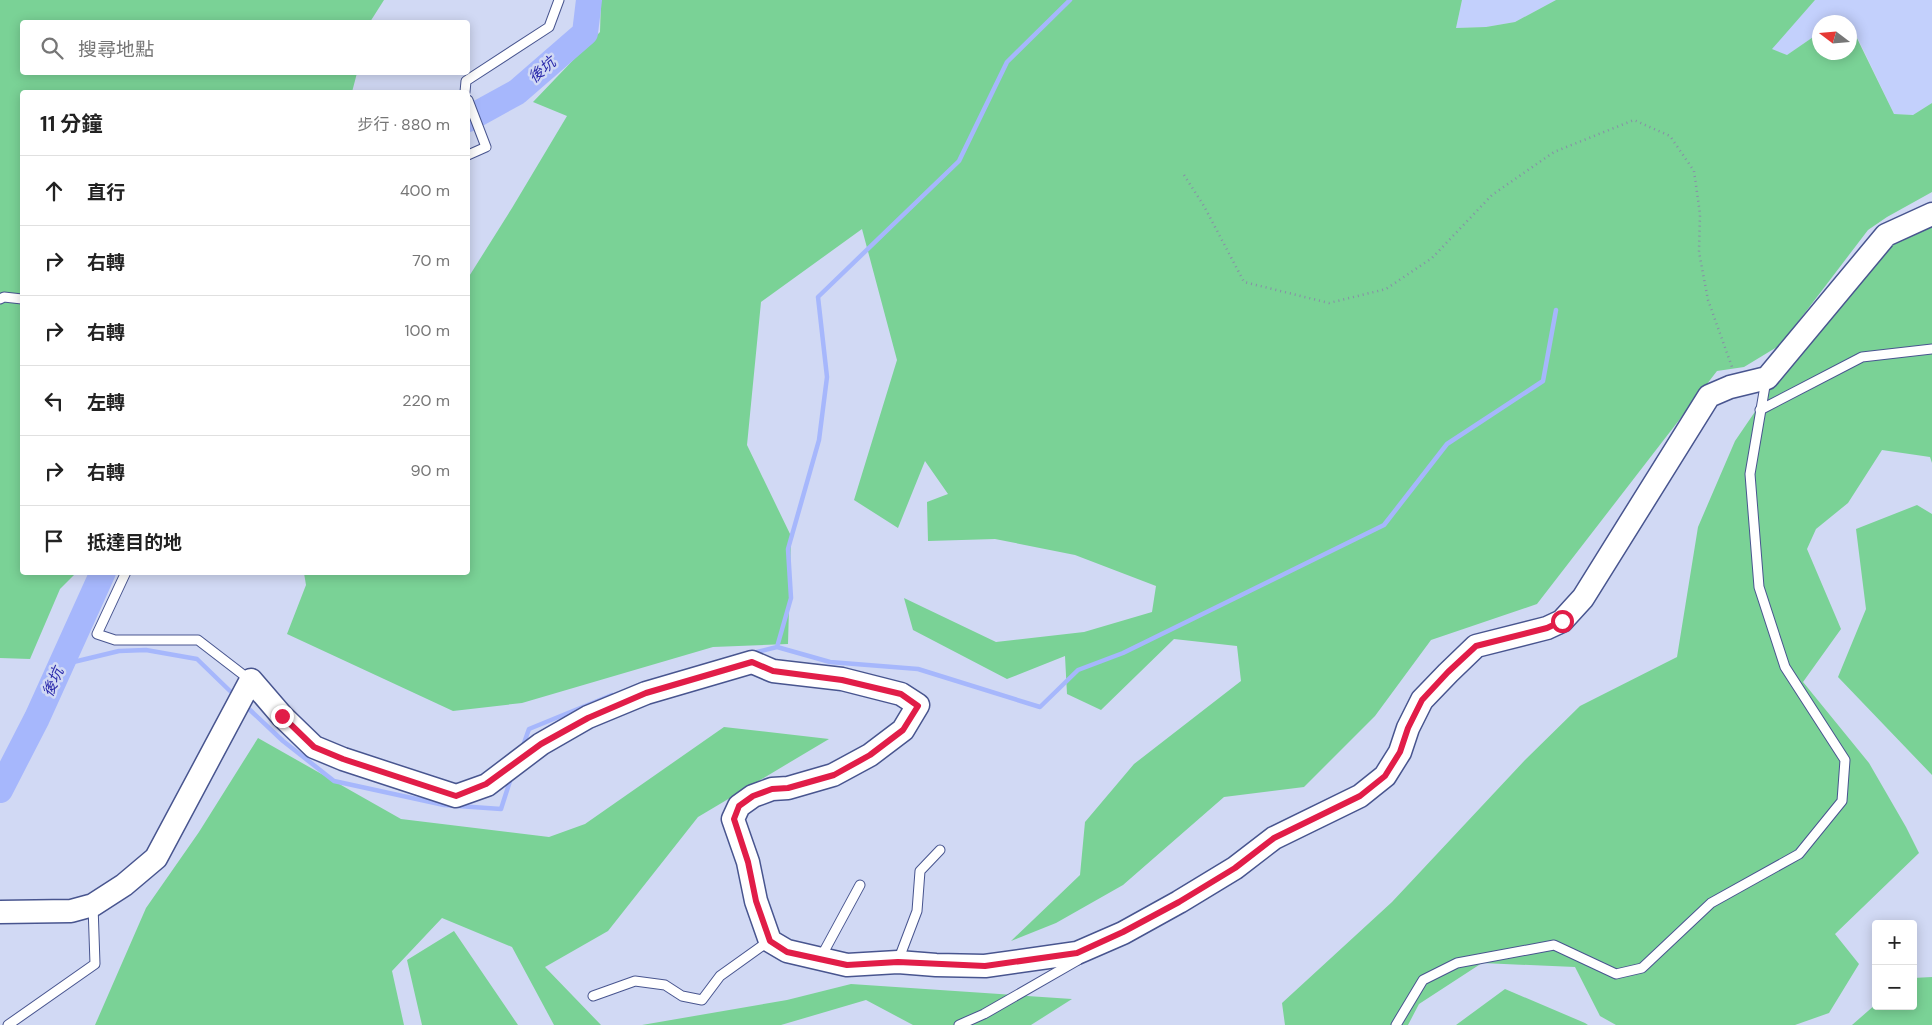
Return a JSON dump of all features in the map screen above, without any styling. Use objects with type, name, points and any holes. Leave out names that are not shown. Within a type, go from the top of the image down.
[{"type":"street","points":[[1,912],[71,911],[93,905],[124,885],[156,858],[251,680],[282,716],[314,747],[343,759],[456,796],[486,784],[541,744],[588,718],[646,693],[752,662],[773,671],[842,680],[901,694],[918,706],[903,730],[870,755],[834,775],[788,788],[772,789],[753,796],[739,806],[734,819],[748,862],[756,901],[770,941],[787,952],[847,965],[898,962],[985,966],[1077,953],[1123,932],[1179,902],[1235,868],[1274,838],[1360,796],[1385,776],[1400,752],[1408,728],[1422,700],[1476,646],[1547,628],[1562,621],[1583,598],[1709,396],[1739,384],[1767,378],[1886,235],[1932,214]]},
{"type":"lane","points":[[465,90],[466,81],[549,26],[560,0]]},
{"type":"lane","points":[[470,105],[486,147],[470,154]]},
{"type":"lane","points":[[0,299],[4,297],[20,299]]},
{"type":"lane","points":[[1760,410],[1862,357],[1932,349]]},
{"type":"lane","points":[[1396,1025],[1423,980],[1456,963],[1554,945],[1616,974],[1642,968],[1711,903],[1799,854],[1842,801],[1845,760],[1785,667],[1758,587],[1750,474],[1767,378]]},
{"type":"lane","points":[[125,575],[96,634],[115,640],[198,640],[251,680]]},
{"type":"lane","points":[[898,962],[917,911],[920,871],[940,850]]},
{"type":"lane","points":[[820,960],[860,885]]},
{"type":"lane","points":[[8,1025],[96,964],[93,905]]},
{"type":"lane","points":[[959,1025],[984,1014],[1038,984],[1123,932]]},
{"type":"lane","points":[[593,996],[635,981],[665,985],[682,996],[702,1000],[720,976],[770,941]]},
{"type":"path","points":[[1184,175],[1204,206],[1244,282],[1329,303],[1386,289],[1432,258],[1492,195],[1554,152],[1634,120],[1670,136],[1694,171],[1700,214],[1699,252],[1708,300],[1739,384]]},
{"type":"shaded area","points":[[1462,0],[1556,0],[1515,22],[1486,27],[1456,28]]},
{"type":"shaded area","points":[[1815,0],[1932,0],[1932,103],[1913,115],[1894,114],[1857,36],[1857,15],[1812,15],[1812,38],[1787,55],[1771,49]]},
{"type":"green space","points":[[0,0],[384,0],[371,20],[20,20],[20,75],[356,75],[353,90],[20,90],[20,575],[74,575],[60,589],[30,659],[0,658]]},
{"type":"green space","points":[[601,0],[1462,0],[1456,28],[1486,27],[1515,22],[1556,0],[1815,0],[1772,49],[1787,55],[1812,38],[1812,60],[1857,60],[1857,38],[1894,114],[1913,115],[1932,103],[1932,192],[1868,230],[1777,347],[1744,367],[1717,371],[1537,604],[1431,640],[1375,716],[1304,787],[1224,797],[1123,885],[1056,923],[1011,941],[1080,875],[1085,822],[1134,764],[1241,681],[1237,646],[1174,639],[1101,710],[1067,694],[1065,656],[1007,679],[913,630],[904,598],[996,642],[1084,632],[1152,612],[1156,586],[1075,555],[995,539],[928,541],[927,502],[948,494],[925,461],[898,528],[854,500],[897,360],[862,229],[761,302],[747,445],[791,536],[788,644],[713,647],[522,703],[453,711],[287,634],[306,585],[304,575],[470,575],[470,275],[567,116],[533,102],[600,32]]},
{"type":"green space","points":[[1932,212],[1932,463],[1930,457],[1882,450],[1848,503],[1816,529],[1807,549],[1841,629],[1803,682],[1869,763],[1919,853],[1835,934],[1859,964],[1829,1013],[1795,1025],[1616,1025],[1600,1016],[1575,967],[1482,963],[1419,1004],[1408,1025],[1285,1025],[1282,1003],[1392,902],[1525,760],[1580,706],[1677,657],[1698,527],[1735,441],[1784,369],[1892,234]]},
{"type":"green space","points":[[1917,505],[1932,514],[1932,775],[1838,677],[1866,609],[1856,529]]},
{"type":"green space","points":[[724,727],[829,739],[698,817],[608,931],[545,967],[601,1025],[554,1025],[512,947],[442,918],[392,971],[404,1025],[95,1025],[146,908],[199,832],[258,738],[401,819],[549,837],[585,824]]},
{"type":"green space","points":[[454,931],[518,1025],[422,1025],[407,960]]},
{"type":"green space","points":[[1932,977],[1932,1025],[1852,1025],[1872,1008],[1872,1010],[1917,1010],[1917,978]]},
{"type":"green space","points":[[851,984],[1072,999],[1031,1025],[913,1025],[866,1000],[781,1025],[642,1025],[787,1000]]},
{"type":"green space","points":[[1505,989],[1585,1023],[1588,1025],[1456,1025]]},
{"type":"waterway","name":"後坑","points":[[470,118],[517,92],[585,33],[589,0]]},
{"type":"waterway","points":[[753,653],[777,647],[791,598],[788,549],[819,440],[827,377],[818,297],[959,161],[1007,62],[1070,0]]},
{"type":"waterway","points":[[777,647],[830,662],[918,669],[1040,707],[1078,670],[1123,653],[1384,525],[1447,444],[1543,381],[1556,310]]},
{"type":"waterway","name":"後坑","points":[[0,790],[37,718],[102,575]]},
{"type":"waterway","points":[[61,665],[119,651],[146,650],[197,659],[230,691]]},
{"type":"waterway","points":[[524,743],[529,729],[612,695]]},
{"type":"waterway","points":[[250,710],[283,741],[334,781],[444,805],[501,809],[510,781]]},
{"type":"route","points":[[282,716],[314,747],[343,759],[456,796],[486,784],[541,744],[588,718],[646,693],[752,662],[773,671],[842,680],[901,694],[918,706],[903,730],[870,755],[834,775],[788,788],[772,789],[753,796],[739,806],[734,819],[748,862],[756,901],[770,941],[787,952],[847,965],[898,962],[985,966],[1077,953],[1123,932],[1179,902],[1235,868],[1274,838],[1360,796],[1385,776],[1400,752],[1408,728],[1422,700],[1476,646],[1547,628],[1562,621]]}]
